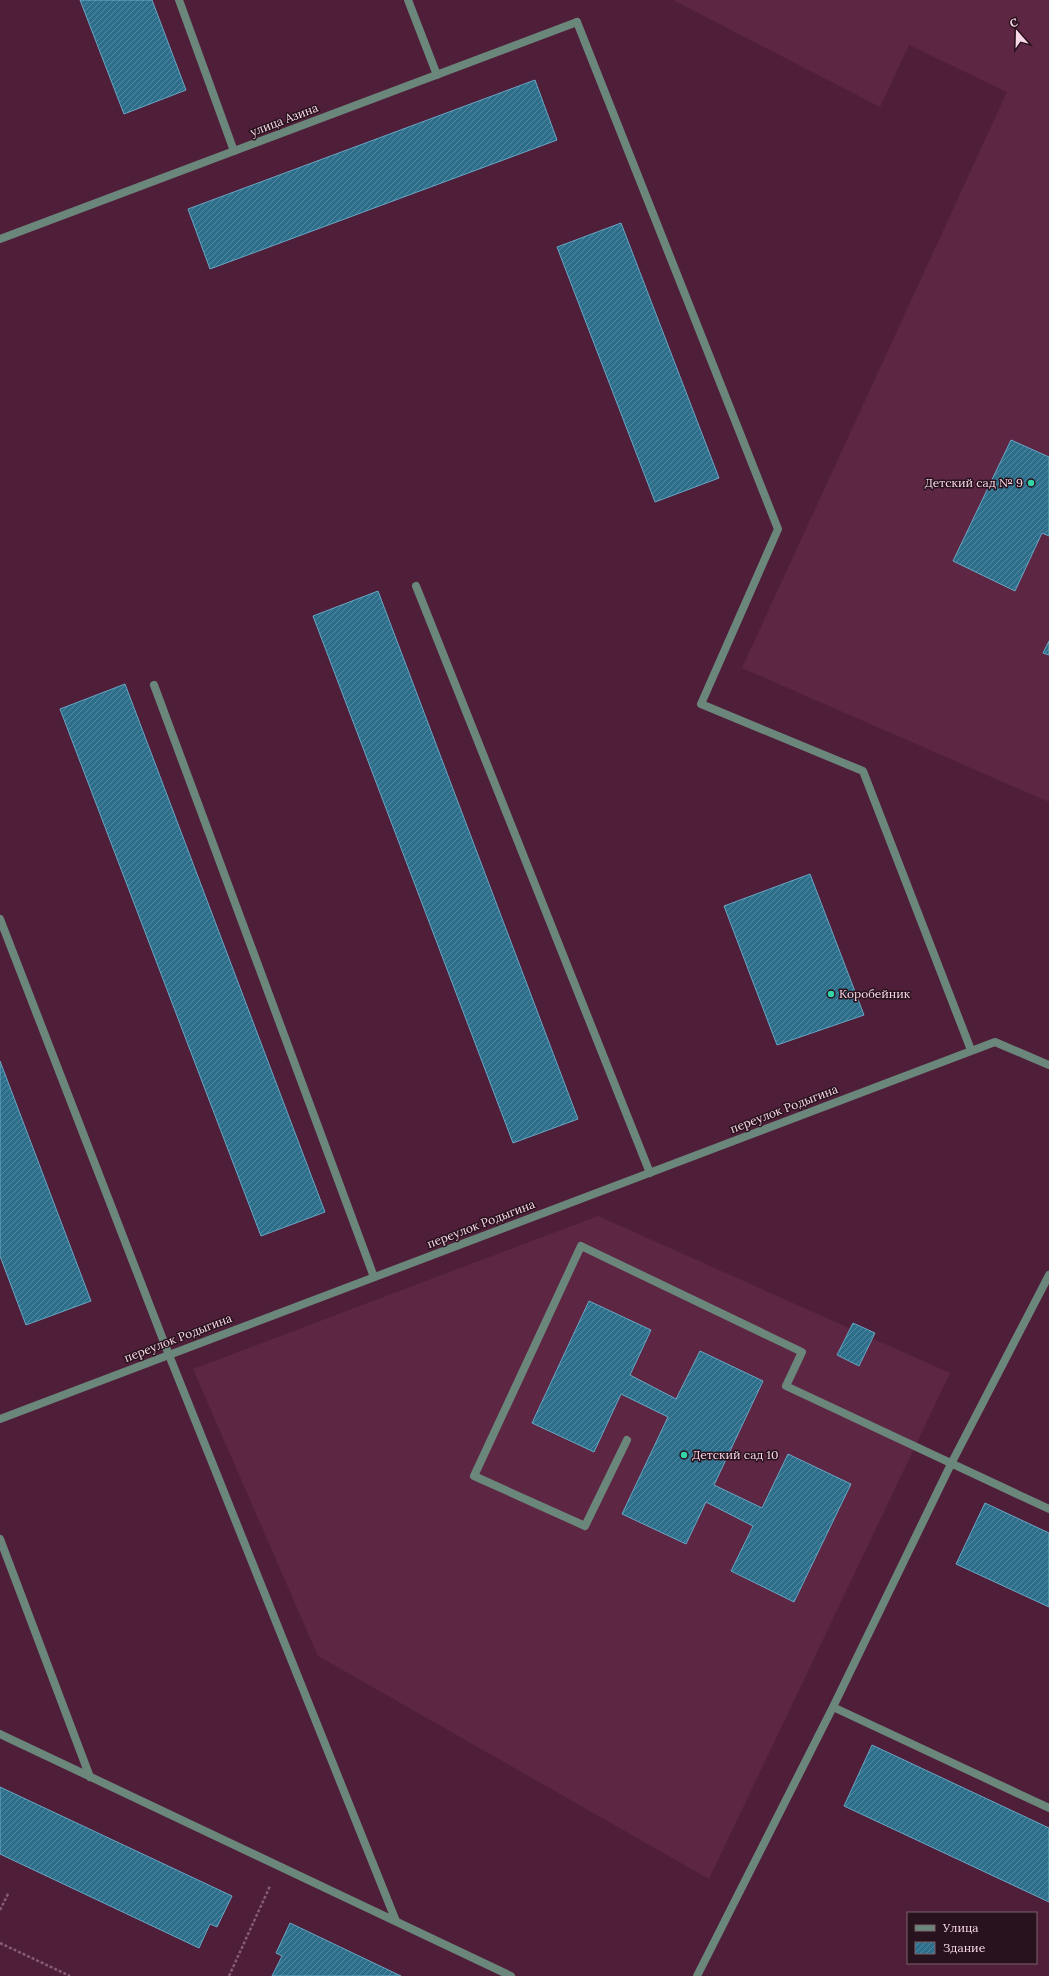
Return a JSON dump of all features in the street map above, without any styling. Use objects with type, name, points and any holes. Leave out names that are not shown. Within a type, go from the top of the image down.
[{"type":"street","points":[[179,0],[234,151]]},
{"type":"street","points":[[408,0],[437,75]]},
{"type":"street","name":"улица Азина","points":[[0,239],[577,22],[778,529],[701,704],[863,771],[971,1050]]},
{"type":"street","points":[[416,586],[650,1173]]},
{"type":"street","points":[[154,685],[374,1277]]},
{"type":"street","points":[[0,919],[169,1355],[396,1921]]},
{"type":"street","name":"переулок Родыгина","points":[[0,1419],[971,1050],[995,1042],[1049,1065]]},
{"type":"street","points":[[627,1440],[585,1526],[474,1476],[581,1246],[802,1352],[786,1386],[1049,1509]]},
{"type":"street","points":[[697,1976],[833,1706],[951,1464],[1049,1275]]},
{"type":"street","points":[[0,1539],[90,1777]]},
{"type":"street","points":[[833,1706],[1049,1808]]},
{"type":"street","points":[[0,1734],[280,1865],[511,1976]]},
{"type":"path","points":[[229,1976],[280,1865]]},
{"type":"path","points":[[0,1910],[9,1892]]},
{"type":"path","points":[[0,1943],[70,1976]]},
{"type":"shaded area","points":[[673,0],[1049,0],[1049,802],[742,668],[1007,92],[909,45],[880,107]]},
{"type":"shaded area","points":[[598,1216],[950,1373],[709,1879],[318,1656],[193,1369]]},
{"type":"building","points":[[80,0],[152,0],[186,90],[124,114]]},
{"type":"building","points":[[535,80],[557,140],[210,269],[188,209]]},
{"type":"building","points":[[621,223],[719,478],[655,502],[557,247]]},
{"type":"building","points":[[1011,440],[1049,457],[1049,536],[1042,533],[1015,591],[953,561]]},
{"type":"building","points":[[378,591],[578,1119],[513,1143],[313,616]]},
{"type":"building","points":[[1049,641],[1049,655],[1043,653]]},
{"type":"building","points":[[125,684],[325,1212],[261,1236],[60,709]]},
{"type":"building","points":[[810,874],[864,1015],[777,1045],[724,906]]},
{"type":"building","points":[[0,1061],[91,1301],[26,1325],[0,1256]]},
{"type":"building","points":[[589,1301],[651,1330],[630,1375],[676,1399],[700,1351],[763,1381],[714,1485],[762,1508],[788,1454],[851,1484],[794,1602],[731,1571],[753,1526],[706,1502],[686,1544],[622,1514],[668,1417],[621,1394],[594,1452],[532,1423]]},
{"type":"building","points":[[853,1323],[875,1333],[859,1366],[837,1355]]},
{"type":"building","points":[[985,1503],[1049,1533],[1049,1607],[956,1564]]},
{"type":"building","points":[[872,1745],[1049,1828],[1049,1902],[844,1806]]},
{"type":"building","points":[[0,1787],[232,1896],[217,1927],[210,1924],[199,1948],[0,1854]]},
{"type":"building","points":[[290,1923],[401,1976],[272,1976],[282,1956],[276,1953]]},
{"type":"place","name":"Детский сад № 9","points":[[1031,483]]},
{"type":"place","name":"Коробейник","points":[[831,994]]},
{"type":"place","name":"Детский сад 10","points":[[684,1455]]}]
